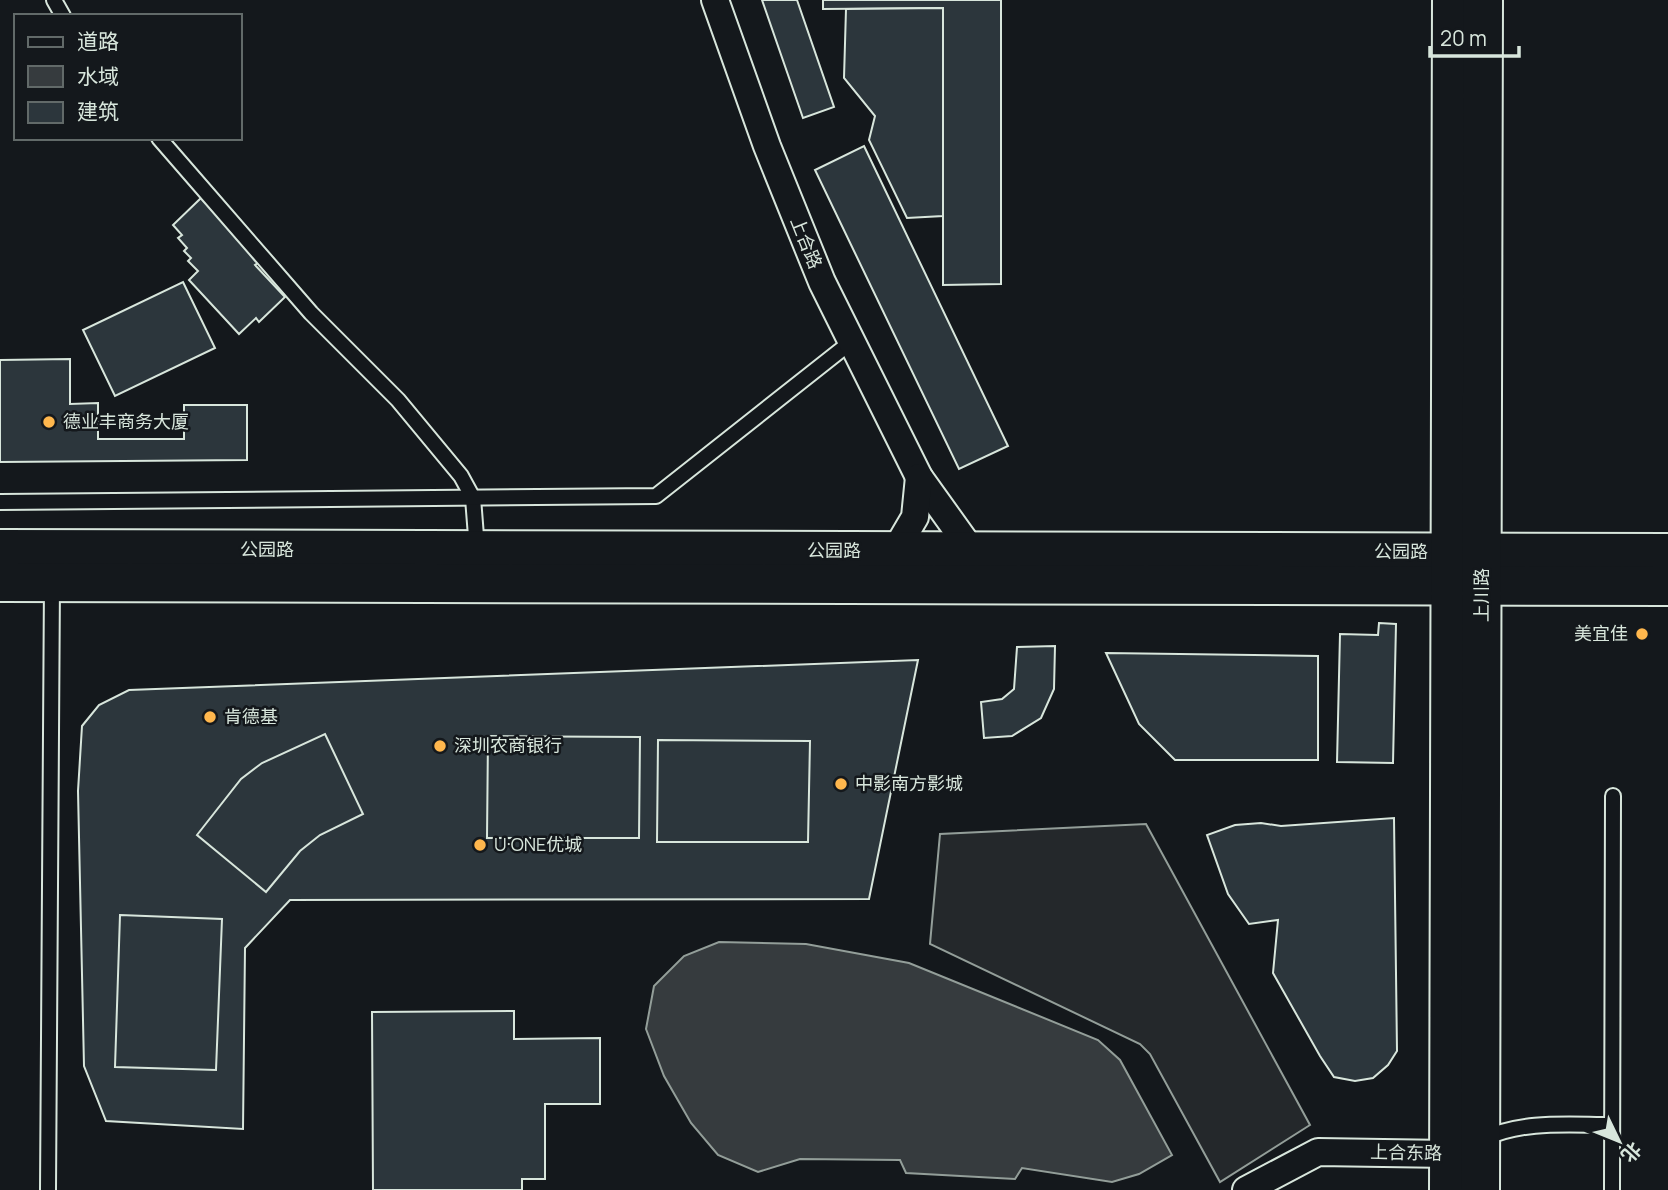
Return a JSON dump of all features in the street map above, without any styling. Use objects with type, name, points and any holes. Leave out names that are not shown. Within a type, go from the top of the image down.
[{"type":"main road","name":"上川路","points":[[1452,0],[1466,569]]},
{"type":"main road","name":"上川路","points":[[1480,1190],[1460,1162],[1466,569],[1483,0]]},
{"type":"main road","name":"公园路","points":[[0,549],[971,551],[1466,569],[1668,586]]},
{"type":"main road","name":"公园路","points":[[0,582],[1466,569],[1668,553]]},
{"type":"street","name":"上合路","points":[[715,0],[767,146],[822,282],[919,477],[971,551]]},
{"type":"street","points":[[895,551],[915,517],[919,477]]},
{"type":"street","name":"上合东路","points":[[1246,1190],[1318,1152],[1460,1162]]},
{"type":"lane","points":[[161,140],[311,313],[398,400],[461,476],[472,498],[478,550]]},
{"type":"lane","points":[[0,502],[656,496],[851,342]]},
{"type":"lane","points":[[48,1190],[52,582]]},
{"type":"lane","points":[[1612,1190],[1613,796]]},
{"type":"lane","name":"上合东路","points":[[1460,1162],[1504,1129],[1527,1125],[1612,1125]]},
{"type":"shaded area","points":[[1146,824],[1310,1125],[1220,1182],[1150,1054],[1140,1044],[930,944],[940,834]]},
{"type":"water","points":[[719,942],[806,944],[909,963],[1098,1040],[1120,1060],[1172,1155],[1139,1174],[1112,1182],[1022,1168],[1015,1179],[906,1173],[900,1160],[800,1159],[758,1172],[718,1155],[691,1123],[664,1076],[646,1029],[654,986],[684,956]]},
{"type":"building","points":[[762,0],[797,0],[834,107],[803,118]]},
{"type":"building","points":[[823,0],[1001,0],[1001,284],[943,285],[943,8],[823,9]]},
{"type":"building","points":[[943,8],[943,216],[907,218],[869,140],[875,116],[844,78],[846,9]]},
{"type":"building","points":[[864,146],[1008,446],[959,469],[815,170]]},
{"type":"building","points":[[201,198],[259,262],[255,265],[285,297],[259,322],[256,318],[239,334],[189,280],[198,271],[188,261],[191,258],[184,251],[187,248],[178,238],[182,235],[173,225]]},
{"type":"building","points":[[183,282],[215,348],[115,396],[83,330]]},
{"type":"building","name":"德业丰商务大厦","points":[[70,359],[70,404],[98,403],[98,439],[184,439],[184,405],[247,405],[247,460],[0,462],[0,360]]},
{"type":"building","points":[[1379,623],[1396,624],[1393,763],[1337,762],[1340,634],[1378,635]]},
{"type":"building","points":[[1055,646],[1054,689],[1041,718],[1012,736],[984,738],[981,702],[1002,699],[1014,689],[1017,647]]},
{"type":"building","points":[[1106,653],[1318,656],[1318,760],[1175,760],[1139,724]]},
{"type":"building","name":"U·ONE优城","points":[[918,660],[869,899],[290,900],[245,948],[243,1129],[106,1121],[84,1066],[78,791],[82,726],[99,705],[129,690]]},
{"type":"building","points":[[325,734],[363,814],[320,835],[300,851],[266,892],[197,835],[241,779],[262,763]]},
{"type":"building","points":[[488,736],[640,737],[639,838],[487,838]]},
{"type":"building","points":[[658,740],[810,741],[808,842],[657,842]]},
{"type":"building","points":[[1394,818],[1397,1051],[1388,1065],[1373,1078],[1355,1081],[1334,1077],[1320,1056],[1273,973],[1278,920],[1249,924],[1228,894],[1207,835],[1235,825],[1261,823],[1281,826]]},
{"type":"building","points":[[120,915],[222,919],[216,1070],[115,1067]]},
{"type":"building","points":[[514,1011],[514,1039],[600,1038],[600,1104],[545,1104],[545,1179],[522,1179],[522,1190],[373,1190],[372,1012]]},
{"type":"place","name":"德业丰商务大厦","points":[[49,422]]},
{"type":"place","name":"美宜佳","points":[[1642,634]]},
{"type":"place","name":"肯德基","points":[[210,717]]},
{"type":"place","name":"深圳农商银行","points":[[440,746]]},
{"type":"place","name":"中影南方影城","points":[[841,784]]},
{"type":"place","name":"U·ONE优城","points":[[480,845]]}]
